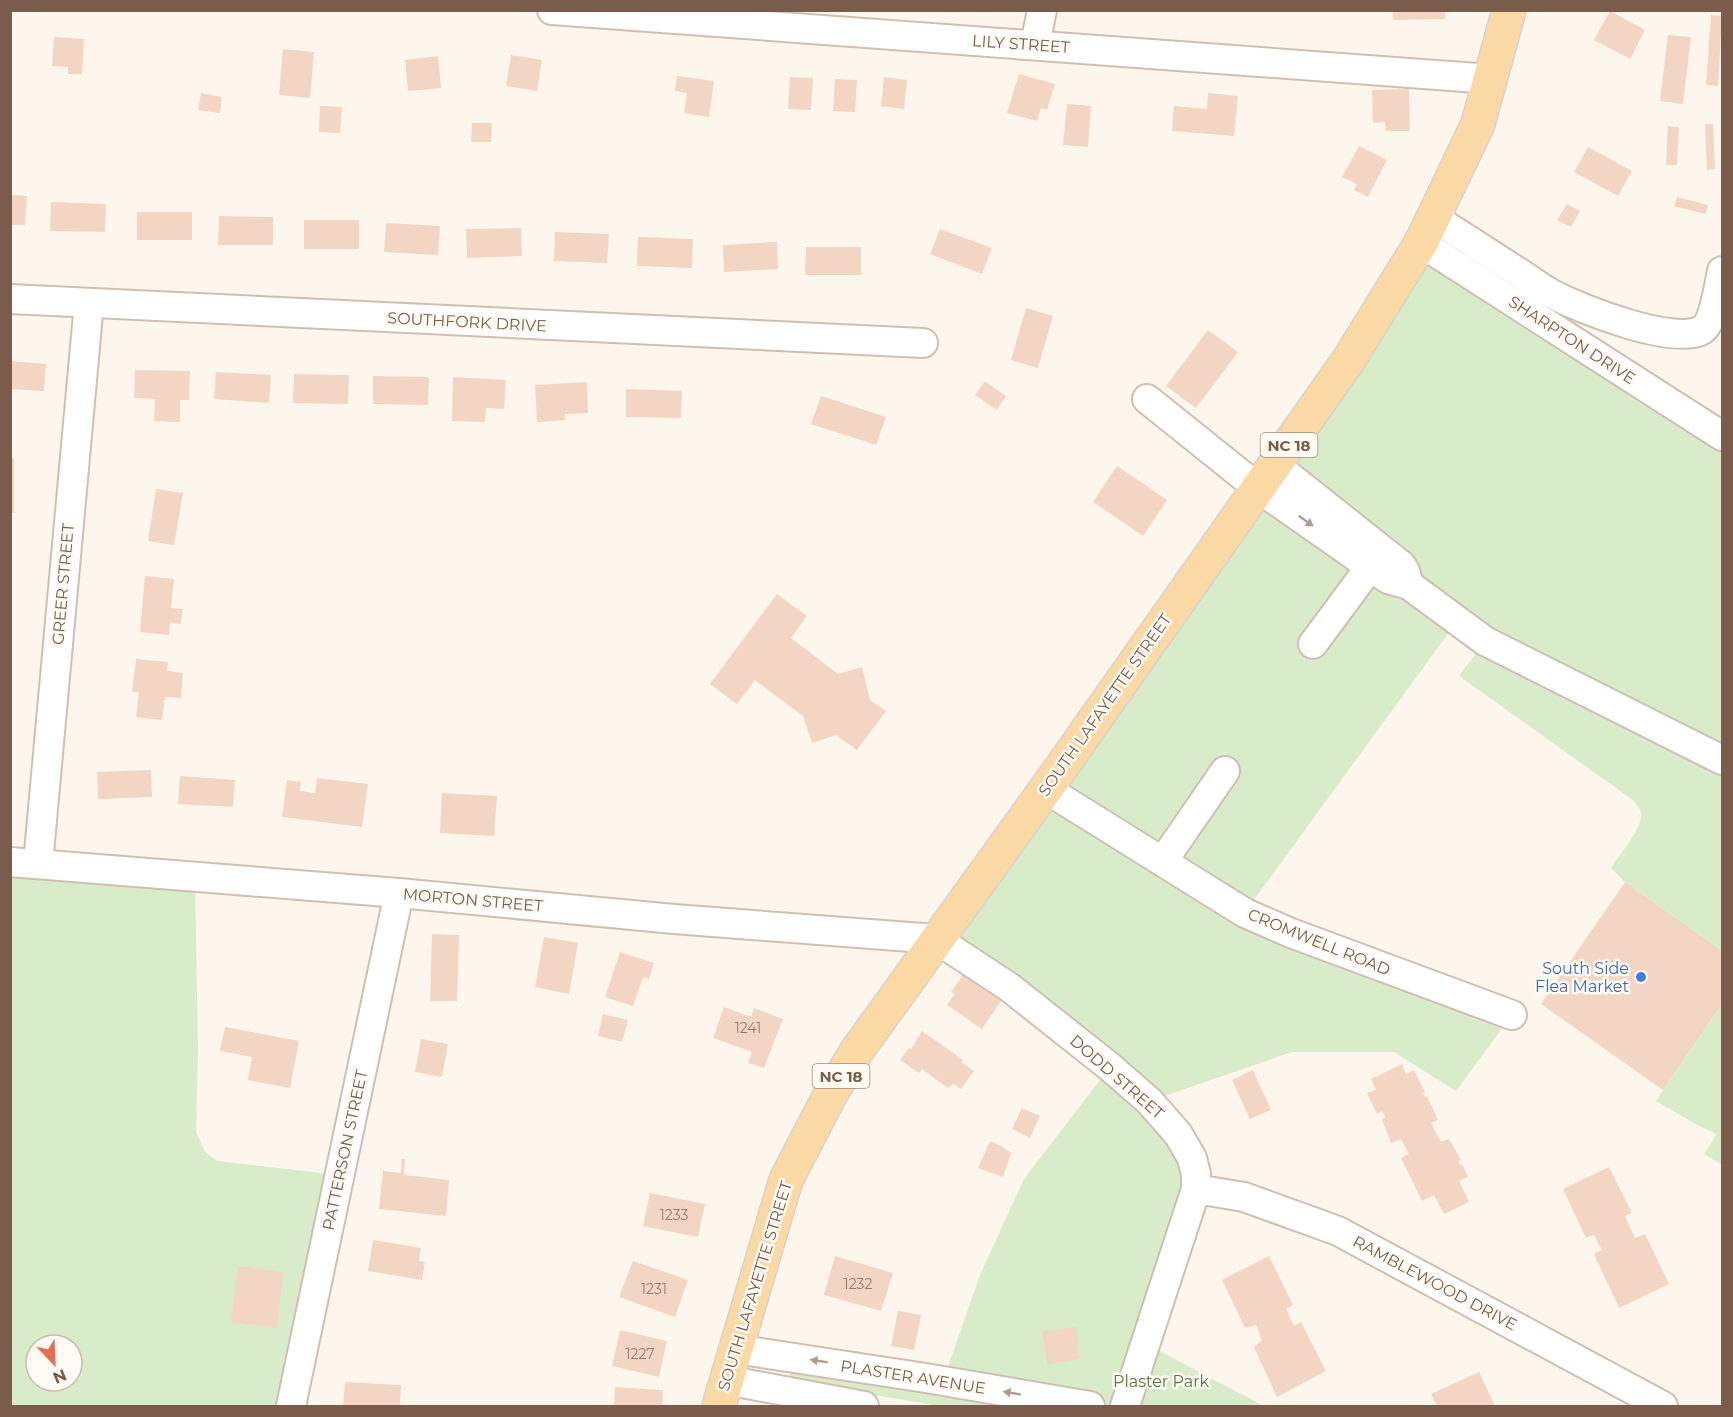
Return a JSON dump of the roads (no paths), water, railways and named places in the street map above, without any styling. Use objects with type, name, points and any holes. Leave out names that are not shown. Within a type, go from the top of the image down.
[{"type":"main road","name":"SOUTH LAFAYETTE STREET","points":[[727,1379],[786,1180],[829,1097],[856,1052],[1046,789],[1348,361],[1427,231],[1478,124],[1509,10]]},
{"type":"street","name":"LILY STREET","points":[[552,10],[1491,79]]},
{"type":"street","points":[[1035,45],[1042,10]]},
{"type":"street","points":[[1427,231],[1582,308],[1653,331],[1676,335],[1694,333],[1704,329],[1711,318],[1722,271]]},
{"type":"street","name":"SHARPTON DRIVE","points":[[1427,231],[1722,436]]},
{"type":"street","name":"SOUTHFORK DRIVE","points":[[10,299],[923,344]]},
{"type":"street","name":"GREER STREET","points":[[24,863],[89,303]]},
{"type":"street","points":[[1147,399],[1401,564],[1409,585]]},
{"type":"street","points":[[1267,476],[1370,567],[1392,582],[1409,585],[1485,641],[1722,760]]},
{"type":"street","points":[[1313,644],[1370,567]]},
{"type":"street","points":[[1163,861],[1225,771]]},
{"type":"street","name":"CROMWELL ROAD","points":[[1046,789],[1254,917],[1291,933],[1512,1015]]},
{"type":"street","name":"MORTON STREET","points":[[24,863],[674,919],[936,939]]},
{"type":"street","name":"PATTERSON STREET","points":[[291,1407],[399,894]]},
{"type":"street","name":"DODD STREET","points":[[936,939],[1009,987],[1110,1067],[1149,1101],[1178,1134],[1192,1158],[1196,1174],[1196,1189],[1125,1407]]},
{"type":"street","name":"RAMBLEWOOD DRIVE","points":[[1196,1189],[1244,1197],[1338,1231],[1663,1407]]},
{"type":"street","name":"PLASTER AVENUE","points":[[727,1379],[926,1378],[1090,1407]]},
{"type":"street","points":[[727,1379],[864,1407]]},
{"type":"place","name":"South Side Flea Market","points":[[1641,977]]},
{"type":"park label","name":"Plaster Park","points":[[1161,1381]]}]
